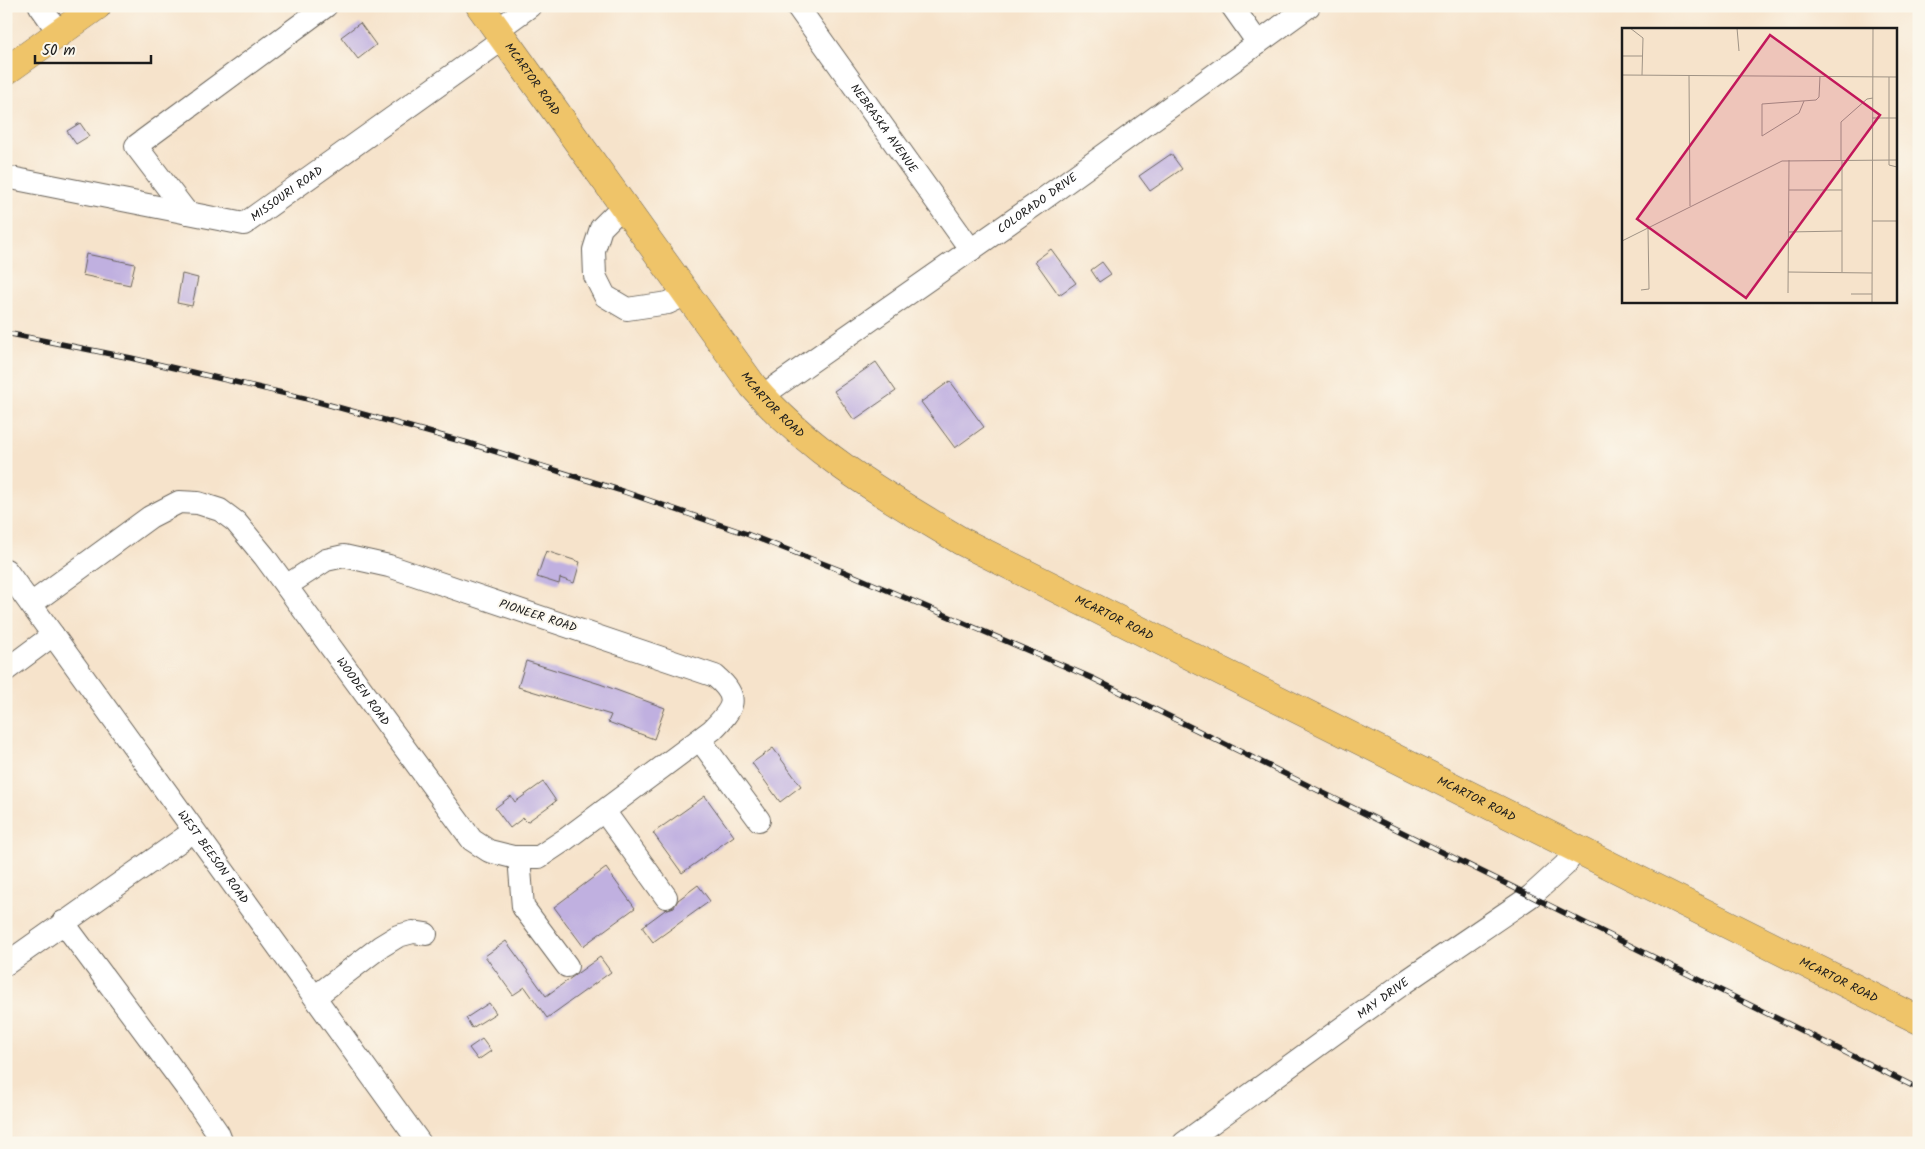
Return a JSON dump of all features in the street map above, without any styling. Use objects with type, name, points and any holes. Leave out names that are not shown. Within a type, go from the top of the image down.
[{"type":"main road","points":[[6,70],[97,6]]},
{"type":"main road","name":"MCARTOR ROAD","points":[[480,6],[623,206],[770,406],[808,441],[869,485],[961,541],[1919,1020]]},
{"type":"street","points":[[40,6],[59,33]]},
{"type":"street","points":[[187,214],[136,146],[326,6]]},
{"type":"street","name":"MISSOURI ROAD","points":[[6,177],[244,224],[500,35],[530,6]]},
{"type":"street","name":"NEBRASKA AVENUE","points":[[797,6],[971,250]]},
{"type":"street","points":[[1232,6],[1258,43]]},
{"type":"street","name":"COLORADO DRIVE","points":[[762,396],[971,250],[1309,6]]},
{"type":"street","points":[[623,206],[601,228],[594,250],[595,276],[605,296],[627,309],[668,303],[687,294]]},
{"type":"street","name":"WOODEN ROAD","points":[[31,604],[150,517],[179,502],[198,503],[220,510],[236,522],[286,586],[472,840],[489,851],[519,857],[539,857],[700,740]]},
{"type":"street","name":"PIONEER ROAD","points":[[286,586],[326,560],[344,556],[389,566],[715,676],[729,688],[732,700],[726,716],[700,740]]},
{"type":"street","name":"WEST BEESON ROAD","points":[[7,572],[316,996],[420,1143]]},
{"type":"street","points":[[6,670],[53,635]]},
{"type":"street","points":[[700,740],[759,820]]},
{"type":"street","points":[[604,811],[666,897]]},
{"type":"street","points":[[6,964],[194,831]]},
{"type":"street","name":"MAY DRIVE","points":[[1184,1143],[1405,982],[1532,896],[1565,865],[1576,849]]},
{"type":"street","points":[[519,857],[523,906],[567,966]]},
{"type":"street","points":[[63,922],[191,1094],[218,1133],[222,1143]]},
{"type":"street","points":[[316,996],[380,947],[398,936],[413,932],[426,934]]},
{"type":"building","points":[[360,23],[376,45],[358,59],[341,37]]},
{"type":"building","points":[[80,123],[89,136],[76,144],[67,131]]},
{"type":"building","points":[[1171,154],[1182,169],[1150,191],[1139,176]]},
{"type":"building","points":[[1051,249],[1076,283],[1059,295],[1035,261]]},
{"type":"building","points":[[86,254],[135,264],[130,285],[82,275]]},
{"type":"building","points":[[1102,262],[1111,274],[1099,282],[1091,270]]},
{"type":"building","points":[[182,274],[198,278],[192,306],[177,303]]},
{"type":"building","points":[[876,362],[896,391],[854,420],[834,391]]},
{"type":"building","points":[[950,381],[984,427],[955,448],[921,402]]},
{"type":"building","points":[[546,551],[580,562],[574,583],[560,578],[559,584],[537,577]]},
{"type":"building","points":[[526,661],[600,684],[665,708],[654,739],[608,722],[611,715],[518,687]]},
{"type":"building","points":[[773,748],[801,786],[780,802],[752,763]]},
{"type":"building","points":[[543,782],[556,801],[527,822],[523,818],[510,828],[495,808],[511,796],[515,802]]},
{"type":"building","points":[[705,796],[734,836],[682,873],[653,833]]},
{"type":"building","points":[[606,868],[635,908],[583,946],[554,907]]},
{"type":"building","points":[[698,885],[710,901],[653,942],[642,927],[665,910],[674,907],[678,900]]},
{"type":"building","points":[[506,941],[546,996],[600,957],[611,972],[547,1018],[525,987],[513,995],[485,956]]},
{"type":"building","points":[[489,1003],[496,1013],[472,1028],[466,1018]]},
{"type":"building","points":[[482,1039],[491,1051],[478,1060],[469,1048]]},
{"type":"railway","points":[[6,333],[131,358],[304,398],[468,443],[619,490],[744,533],[845,572],[1092,678],[1919,1089]]}]
